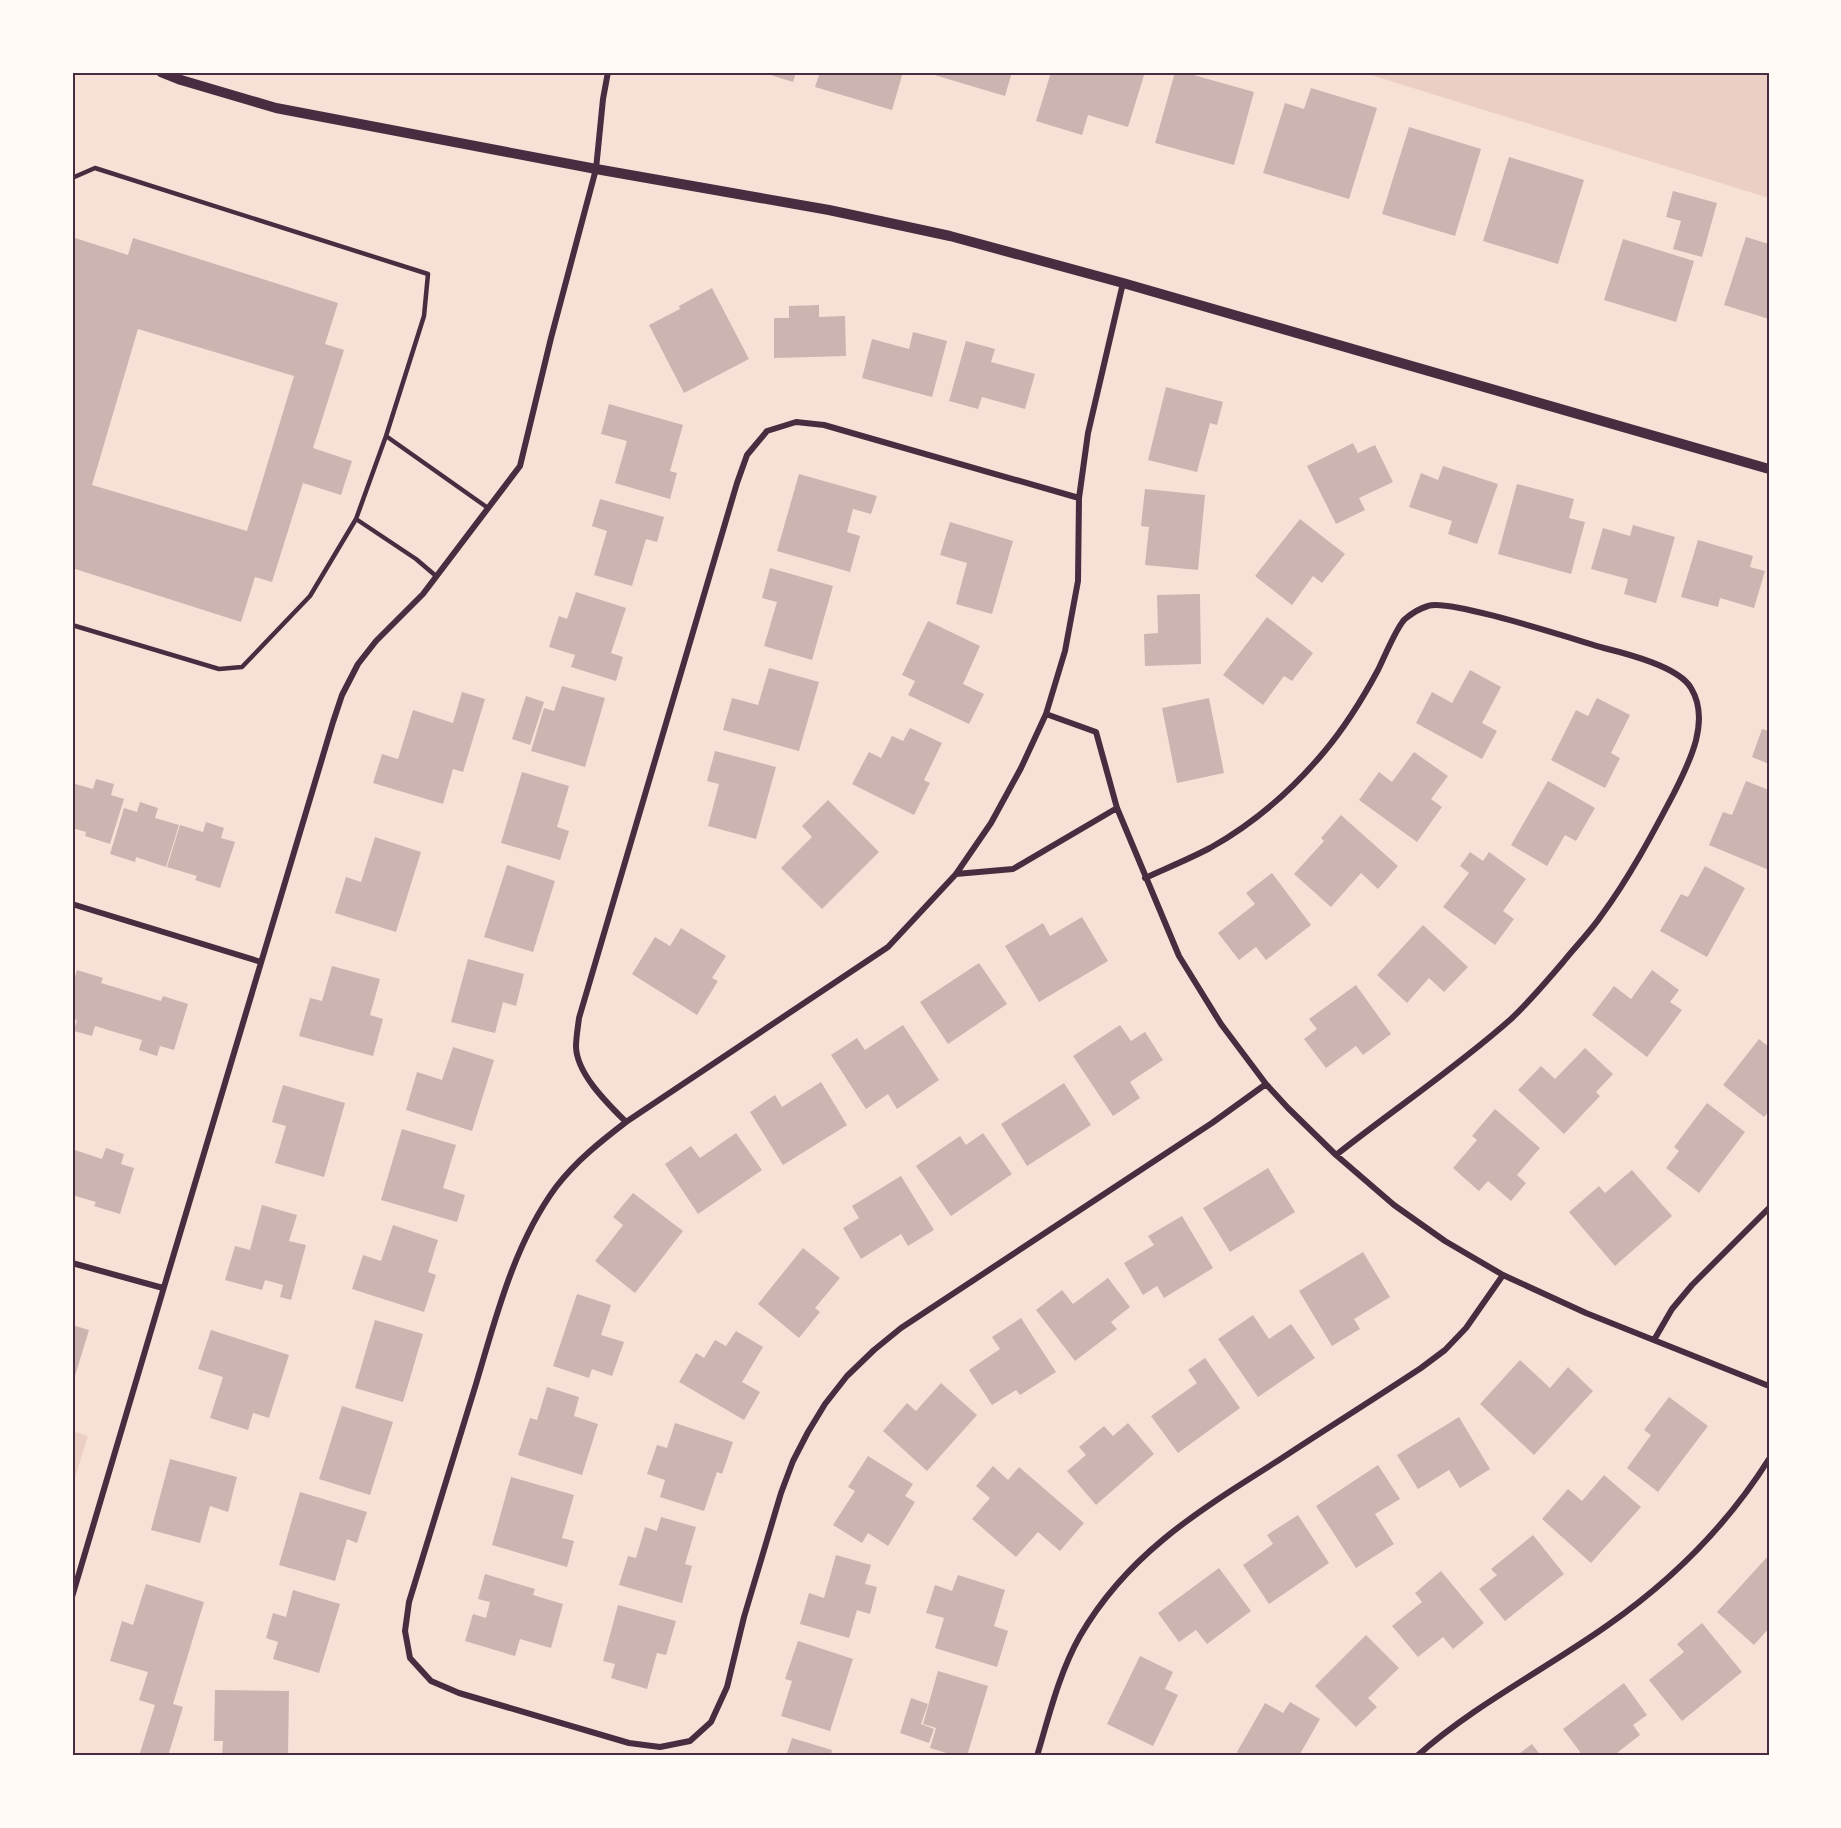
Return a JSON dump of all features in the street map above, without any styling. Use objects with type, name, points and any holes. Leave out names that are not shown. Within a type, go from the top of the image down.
[{"type":"street","points":[[161,72],[276,108],[596,169],[830,210],[950,236],[1124,283],[1769,469]]},
{"type":"street","points":[[72,1597],[342,695],[358,664],[376,641],[423,594],[520,466],[596,169],[608,72]]},
{"type":"street","points":[[1124,283],[1088,433],[1079,498],[1078,581],[1065,651],[1046,714],[1021,768],[991,823],[956,874],[888,947],[626,1122],[575,1164],[556,1187],[526,1239],[504,1292],[409,1602],[405,1631],[410,1658],[431,1681],[459,1693],[629,1743],[660,1747],[690,1741],[711,1722],[727,1687],[744,1617],[781,1493],[793,1461],[825,1404],[847,1376],[901,1328],[1212,1124],[1266,1084]]},
{"type":"street","points":[[626,1122],[603,1099],[585,1075],[576,1049],[579,1018],[747,454],[767,431],[796,422],[824,425],[1079,498]]},
{"type":"street","points":[[1145,878],[1231,835],[1305,774],[1345,724],[1376,674],[1404,620],[1431,604],[1462,608],[1637,657],[1668,669],[1691,687],[1700,713],[1695,743],[1685,770],[1622,886],[1600,918],[1535,995],[1512,1018],[1467,1056],[1336,1155]]},
{"type":"street","points":[[1046,714],[1096,732],[1117,808],[1179,956],[1221,1024],[1266,1084],[1336,1155],[1394,1205],[1444,1241],[1503,1275],[1586,1313],[1769,1386]]},
{"type":"street","points":[[956,874],[1012,869],[1117,808]]},
{"type":"street","points":[[72,904],[261,962]]},
{"type":"street","points":[[1654,1340],[1672,1309],[1692,1285],[1769,1208]]},
{"type":"street","points":[[72,1263],[163,1288]]},
{"type":"street","points":[[1037,1756],[1067,1662],[1100,1606],[1137,1562],[1157,1543],[1209,1504],[1421,1368],[1445,1350],[1466,1328],[1503,1275]]},
{"type":"street","points":[[1417,1756],[1457,1724],[1609,1624],[1653,1591],[1719,1525],[1757,1478],[1769,1459]]},
{"type":"lane","points":[[72,178],[95,168],[428,274],[424,316],[386,436],[356,519],[310,596],[242,667],[219,669],[72,625]]},
{"type":"lane","points":[[386,436],[488,508]]},
{"type":"lane","points":[[356,519],[416,559],[436,576]]},
{"type":"shaded area","points":[[1361,72],[1769,72],[1769,198]]},
{"type":"shaded area","points":[[72,1431],[88,1436],[72,1487]]},
{"type":"building","points":[[761,72],[796,72],[793,82]]},
{"type":"building","points":[[820,72],[903,72],[892,110],[815,87]]},
{"type":"building","points":[[932,72],[1012,72],[1005,96],[931,74]]},
{"type":"building","points":[[1051,72],[1145,72],[1128,127],[1088,115],[1082,135],[1036,121]]},
{"type":"building","points":[[1175,72],[1183,72],[1254,92],[1234,165],[1155,143]]},
{"type":"building","points":[[1311,88],[1377,108],[1349,199],[1263,173],[1285,103],[1304,109]]},
{"type":"building","points":[[1409,127],[1481,149],[1455,236],[1382,214]]},
{"type":"building","points":[[1509,157],[1584,180],[1558,264],[1483,241]]},
{"type":"building","points":[[1673,191],[1717,203],[1702,257],[1673,249],[1681,221],[1666,217]]},
{"type":"building","points":[[72,237],[128,255],[133,238],[338,303],[325,344],[344,350],[313,448],[352,461],[341,495],[303,483],[272,582],[255,577],[241,622],[72,568]],"holes":[[[138,329],[294,376],[247,531],[92,485]]]},
{"type":"building","points":[[1746,237],[1769,244],[1769,319],[1724,305]]},
{"type":"building","points":[[1623,239],[1694,261],[1676,322],[1604,300]]},
{"type":"building","points":[[712,288],[749,359],[684,393],[649,325],[680,309],[679,306]]},
{"type":"building","points":[[819,305],[819,317],[845,316],[846,356],[774,358],[774,318],[789,318],[789,306]]},
{"type":"building","points":[[913,332],[947,341],[932,397],[862,378],[872,339],[909,349]]},
{"type":"building","points":[[966,341],[995,349],[991,362],[1035,374],[1025,409],[982,397],[978,409],[949,401]]},
{"type":"building","points":[[1166,387],[1223,402],[1217,425],[1210,423],[1197,472],[1148,460]]},
{"type":"building","points":[[609,404],[683,425],[670,471],[677,473],[670,499],[615,483],[627,441],[601,434]]},
{"type":"building","points":[[1353,443],[1358,453],[1375,445],[1393,482],[1359,498],[1365,510],[1336,524],[1307,466]]},
{"type":"building","points":[[1443,466],[1498,484],[1477,544],[1448,534],[1452,521],[1409,507],[1421,473],[1438,480]]},
{"type":"building","points":[[799,474],[877,496],[871,514],[853,509],[847,532],[860,536],[850,572],[777,551]]},
{"type":"building","points":[[1517,484],[1574,499],[1569,518],[1585,522],[1571,574],[1498,554]]},
{"type":"building","points":[[1145,489],[1205,495],[1198,570],[1145,565],[1149,527],[1141,526]]},
{"type":"building","points":[[600,499],[664,517],[657,542],[646,539],[632,586],[594,575],[607,531],[592,526]]},
{"type":"building","points":[[1300,519],[1345,554],[1322,583],[1313,576],[1292,605],[1255,576]]},
{"type":"building","points":[[950,522],[1013,541],[992,614],[956,604],[967,563],[940,555]]},
{"type":"building","points":[[1633,525],[1675,537],[1656,603],[1624,594],[1628,579],[1591,569],[1603,528],[1630,536]]},
{"type":"building","points":[[1698,540],[1753,556],[1750,567],[1765,571],[1754,608],[1720,598],[1718,607],[1681,597]]},
{"type":"building","points":[[770,568],[833,586],[812,660],[764,646],[777,602],[762,598]]},
{"type":"building","points":[[576,592],[626,608],[611,653],[623,657],[616,681],[571,667],[575,655],[549,647],[559,616],[567,619]]},
{"type":"building","points":[[1200,594],[1201,664],[1145,666],[1144,634],[1158,633],[1157,595]]},
{"type":"building","points":[[1267,617],[1313,653],[1292,681],[1284,676],[1263,705],[1223,675]]},
{"type":"building","points":[[928,621],[980,646],[963,684],[984,694],[969,724],[908,695],[915,681],[902,675]]},
{"type":"building","points":[[769,668],[819,682],[799,751],[723,730],[732,698],[758,705]]},
{"type":"building","points":[[1470,670],[1501,687],[1482,723],[1497,731],[1482,759],[1416,723],[1432,692],[1452,703]]},
{"type":"building","points":[[562,686],[605,698],[585,767],[531,751],[544,708],[554,711]]},
{"type":"building","points":[[462,692],[485,699],[463,772],[453,769],[443,804],[373,783],[382,754],[398,759],[413,710],[453,723]]},
{"type":"building","points":[[526,696],[544,702],[530,745],[512,739]]},
{"type":"building","points":[[1209,698],[1224,773],[1177,783],[1162,708]]},
{"type":"building","points":[[1597,698],[1630,715],[1611,753],[1620,758],[1605,788],[1551,760],[1576,710],[1588,716]]},
{"type":"building","points":[[910,728],[942,743],[924,780],[930,783],[914,815],[852,784],[869,752],[881,758],[892,736],[903,741]]},
{"type":"building","points":[[1762,729],[1769,731],[1769,764],[1752,757]]},
{"type":"building","points":[[715,751],[776,767],[756,839],[708,826],[719,784],[707,781]]},
{"type":"building","points":[[1414,752],[1448,776],[1431,799],[1442,807],[1417,842],[1359,800],[1379,772],[1392,782]]},
{"type":"building","points":[[522,772],[569,786],[557,827],[569,831],[560,860],[501,843]]},
{"type":"building","points":[[96,779],[114,784],[111,795],[124,799],[110,844],[85,836],[86,832],[72,828],[72,783],[93,789]]},
{"type":"building","points":[[1548,781],[1595,808],[1576,841],[1565,835],[1547,866],[1511,845]]},
{"type":"building","points":[[1746,781],[1769,790],[1769,870],[1709,845],[1723,812],[1732,815]]},
{"type":"building","points":[[828,800],[879,852],[822,909],[781,868],[812,837],[802,826]]},
{"type":"building","points":[[140,802],[158,808],[155,818],[179,825],[166,867],[136,857],[135,862],[110,854],[124,808],[137,812]]},
{"type":"building","points":[[1341,815],[1398,866],[1378,889],[1361,873],[1331,907],[1294,874],[1324,841],[1321,838]]},
{"type":"building","points":[[206,822],[224,828],[221,838],[235,842],[220,888],[195,880],[197,876],[167,867],[180,825],[203,832]]},
{"type":"building","points":[[375,837],[421,852],[396,932],[335,913],[346,877],[361,882]]},
{"type":"building","points":[[1470,852],[1483,861],[1489,852],[1526,879],[1503,911],[1514,919],[1495,945],[1443,907],[1469,873],[1460,866]]},
{"type":"building","points":[[507,865],[555,881],[533,952],[484,937]]},
{"type":"building","points":[[1705,866],[1745,888],[1707,957],[1660,931],[1681,894],[1688,897]]},
{"type":"building","points":[[1272,873],[1311,925],[1266,960],[1256,947],[1239,960],[1218,933],[1255,904],[1246,893]]},
{"type":"building","points":[[1082,917],[1108,961],[1039,1002],[1005,946],[1043,923],[1050,936]]},
{"type":"building","points":[[1423,925],[1468,967],[1444,992],[1429,978],[1407,1003],[1377,975]]},
{"type":"building","points":[[681,928],[726,956],[712,978],[718,981],[697,1015],[632,974],[655,937],[670,946]]},
{"type":"building","points":[[468,959],[524,974],[516,1006],[503,1002],[495,1033],[451,1022]]},
{"type":"building","points":[[979,963],[1007,1004],[948,1044],[920,1002]]},
{"type":"building","points":[[332,966],[380,979],[370,1015],[383,1019],[373,1056],[299,1036],[310,998],[322,1001]]},
{"type":"building","points":[[77,970],[103,978],[101,983],[161,1001],[163,996],[188,1004],[174,1050],[160,1046],[157,1056],[139,1050],[142,1040],[95,1026],[92,1036],[74,1031],[77,1020],[72,1019],[72,987]]},
{"type":"building","points":[[1652,970],[1679,990],[1670,1002],[1682,1010],[1647,1057],[1592,1015],[1614,986],[1631,999]]},
{"type":"building","points":[[1356,985],[1391,1034],[1363,1055],[1356,1046],[1326,1068],[1304,1039],[1317,1029],[1309,1019]]},
{"type":"building","points":[[903,1025],[939,1080],[897,1109],[888,1094],[866,1109],[831,1055],[857,1038],[865,1050]]},
{"type":"building","points":[[1120,1025],[1131,1041],[1145,1032],[1163,1060],[1130,1082],[1140,1098],[1113,1116],[1073,1056]]},
{"type":"building","points":[[1759,1039],[1769,1047],[1769,1111],[1764,1117],[1723,1085]]},
{"type":"building","points":[[453,1047],[494,1060],[472,1131],[406,1110],[417,1072],[442,1080]]},
{"type":"building","points":[[1585,1048],[1613,1074],[1596,1092],[1600,1096],[1564,1134],[1518,1090],[1541,1066],[1555,1079]]},
{"type":"building","points":[[821,1082],[847,1125],[783,1165],[750,1112],[775,1095],[782,1107]]},
{"type":"building","points":[[1064,1083],[1091,1125],[1027,1166],[1001,1124]]},
{"type":"building","points":[[283,1085],[345,1103],[324,1177],[275,1163],[286,1126],[272,1122]]},
{"type":"building","points":[[1707,1103],[1745,1132],[1699,1193],[1666,1168],[1679,1151],[1674,1147]]},
{"type":"building","points":[[1495,1109],[1540,1148],[1517,1175],[1526,1183],[1511,1201],[1488,1181],[1479,1191],[1453,1168],[1477,1140],[1472,1136]]},
{"type":"building","points":[[402,1129],[456,1145],[443,1188],[465,1195],[457,1222],[381,1200]]},
{"type":"building","points":[[736,1133],[762,1170],[698,1214],[665,1164],[691,1146],[700,1158]]},
{"type":"building","points":[[983,1133],[1012,1174],[951,1216],[916,1166],[960,1136],[966,1145]]},
{"type":"building","points":[[106,1148],[124,1154],[121,1164],[134,1168],[120,1214],[94,1206],[96,1202],[72,1195],[72,1149],[102,1159]]},
{"type":"building","points":[[1268,1168],[1295,1212],[1230,1252],[1203,1208]]},
{"type":"building","points":[[1632,1170],[1672,1216],[1615,1266],[1569,1212],[1599,1186],[1605,1193]]},
{"type":"building","points":[[901,1176],[934,1230],[908,1246],[901,1234],[861,1259],[843,1228],[859,1218],[852,1206]]},
{"type":"building","points":[[633,1193],[683,1231],[635,1293],[595,1261],[623,1225],[613,1217]]},
{"type":"building","points":[[262,1205],[297,1215],[289,1241],[306,1245],[291,1300],[280,1297],[283,1285],[265,1280],[262,1290],[225,1280],[235,1246],[250,1250]]},
{"type":"building","points":[[1182,1216],[1213,1268],[1164,1298],[1157,1286],[1143,1295],[1124,1263],[1154,1245],[1148,1236]]},
{"type":"building","points":[[393,1225],[438,1240],[428,1272],[436,1275],[424,1312],[352,1289],[363,1255],[381,1261]]},
{"type":"building","points":[[803,1248],[840,1278],[815,1308],[820,1312],[799,1338],[758,1304]]},
{"type":"building","points":[[1363,1252],[1390,1297],[1354,1319],[1360,1329],[1332,1346],[1299,1291]]},
{"type":"building","points":[[1108,1278],[1130,1307],[1111,1322],[1117,1329],[1075,1361],[1036,1310],[1062,1290],[1073,1304]]},
{"type":"building","points":[[577,1294],[611,1305],[601,1335],[624,1342],[612,1376],[592,1369],[589,1378],[553,1366]]},
{"type":"building","points":[[1253,1315],[1269,1339],[1291,1324],[1315,1358],[1258,1397],[1218,1339]]},
{"type":"building","points":[[1021,1318],[1056,1372],[1020,1395],[1016,1390],[992,1405],[969,1370],[1000,1349],[992,1337]]},
{"type":"building","points":[[375,1320],[423,1334],[403,1402],[355,1388]]},
{"type":"building","points":[[72,1325],[89,1330],[75,1376],[72,1375]]},
{"type":"building","points":[[211,1330],[289,1355],[269,1418],[253,1413],[248,1430],[210,1418],[223,1377],[198,1369]]},
{"type":"building","points":[[736,1331],[763,1347],[742,1382],[760,1392],[744,1420],[679,1382],[696,1353],[704,1358],[715,1340],[726,1346]]},
{"type":"building","points":[[1205,1358],[1240,1408],[1178,1453],[1151,1416],[1197,1383],[1188,1370]]},
{"type":"building","points":[[1520,1360],[1550,1388],[1568,1367],[1593,1391],[1534,1455],[1480,1404]]},
{"type":"building","points":[[941,1383],[977,1415],[927,1471],[883,1431],[907,1403],[916,1411]]},
{"type":"building","points":[[547,1387],[579,1397],[574,1416],[598,1424],[582,1475],[518,1455],[530,1418],[537,1420]]},
{"type":"building","points":[[1669,1397],[1708,1426],[1658,1492],[1627,1468],[1651,1435],[1644,1430]]},
{"type":"building","points":[[342,1406],[393,1422],[370,1495],[319,1479]]},
{"type":"building","points":[[1459,1417],[1490,1469],[1460,1488],[1449,1470],[1418,1489],[1397,1455]]},
{"type":"building","points":[[675,1423],[733,1442],[722,1474],[717,1472],[704,1511],[660,1497],[665,1480],[647,1474],[657,1445],[667,1448]]},
{"type":"building","points":[[1128,1423],[1154,1454],[1096,1505],[1067,1471],[1086,1455],[1079,1447],[1104,1426],[1113,1436]]},
{"type":"building","points":[[868,1456],[913,1484],[905,1496],[915,1502],[888,1546],[868,1533],[862,1543],[833,1525],[855,1491],[848,1487]]},
{"type":"building","points":[[170,1459],[237,1477],[228,1512],[210,1506],[200,1543],[151,1530]]},
{"type":"building","points":[[1378,1465],[1400,1499],[1375,1514],[1394,1544],[1356,1568],[1316,1506]]},
{"type":"building","points":[[993,1466],[1008,1480],[1019,1467],[1084,1523],[1060,1551],[1038,1532],[1016,1557],[972,1519],[990,1498],[976,1486]]},
{"type":"building","points":[[1604,1475],[1641,1507],[1591,1563],[1542,1519],[1568,1489],[1582,1501]]},
{"type":"building","points":[[511,1477],[574,1495],[562,1538],[574,1541],[567,1567],[492,1545]]},
{"type":"building","points":[[300,1492],[367,1512],[357,1543],[347,1539],[335,1581],[279,1565]]},
{"type":"building","points":[[1298,1515],[1329,1563],[1269,1604],[1243,1565],[1273,1544],[1267,1535]]},
{"type":"building","points":[[661,1517],[696,1527],[685,1564],[692,1566],[682,1603],[619,1585],[628,1556],[636,1558],[645,1527],[657,1531]]},
{"type":"building","points":[[1533,1535],[1564,1574],[1505,1621],[1479,1589],[1497,1575],[1491,1569]]},
{"type":"building","points":[[836,1555],[871,1565],[865,1584],[877,1587],[870,1614],[857,1610],[849,1638],[800,1624],[809,1593],[824,1598]]},
{"type":"building","points":[[1769,1555],[1769,1628],[1754,1645],[1717,1612]]},
{"type":"building","points":[[1219,1568],[1251,1611],[1207,1644],[1196,1630],[1179,1642],[1158,1613]]},
{"type":"building","points":[[1441,1571],[1484,1623],[1453,1649],[1443,1637],[1418,1657],[1392,1626],[1422,1602],[1415,1593]]},
{"type":"building","points":[[485,1574],[535,1589],[533,1595],[563,1604],[551,1648],[520,1639],[515,1656],[465,1641],[473,1614],[486,1618],[490,1602],[478,1599]]},
{"type":"building","points":[[958,1575],[1005,1590],[994,1626],[1008,1631],[997,1667],[935,1648],[944,1618],[926,1613],[935,1585],[952,1591]]},
{"type":"building","points":[[146,1584],[204,1602],[173,1704],[183,1707],[168,1756],[139,1756],[155,1705],[139,1700],[148,1672],[110,1661],[122,1621],[133,1625]]},
{"type":"building","points":[[293,1590],[340,1604],[319,1673],[273,1659],[278,1642],[266,1638],[273,1613],[286,1617]]},
{"type":"building","points":[[618,1605],[676,1621],[666,1655],[657,1653],[647,1689],[611,1678],[615,1664],[603,1661]]},
{"type":"building","points":[[1702,1623],[1742,1672],[1682,1721],[1649,1680],[1684,1652],[1677,1644]]},
{"type":"building","points":[[1366,1635],[1399,1668],[1368,1698],[1377,1707],[1356,1727],[1315,1686]]},
{"type":"building","points":[[798,1641],[853,1659],[830,1731],[781,1716],[792,1681],[785,1679]]},
{"type":"building","points":[[1140,1656],[1173,1672],[1165,1689],[1178,1695],[1153,1746],[1107,1724]]},
{"type":"building","points":[[938,1671],[988,1686],[967,1756],[956,1756],[930,1748],[936,1728],[923,1724]]},
{"type":"building","points":[[1624,1683],[1647,1715],[1633,1725],[1640,1735],[1613,1756],[1583,1756],[1563,1729]]},
{"type":"building","points":[[215,1690],[289,1691],[288,1756],[222,1756],[223,1741],[214,1741]]},
{"type":"building","points":[[911,1698],[928,1704],[921,1724],[934,1729],[929,1743],[900,1733]]},
{"type":"building","points":[[1290,1702],[1320,1719],[1300,1754],[1303,1756],[1243,1756],[1237,1752],[1265,1703],[1283,1713]]},
{"type":"building","points":[[792,1738],[832,1750],[831,1756],[786,1756]]},
{"type":"building","points":[[1532,1744],[1541,1756],[1516,1756]]}]
